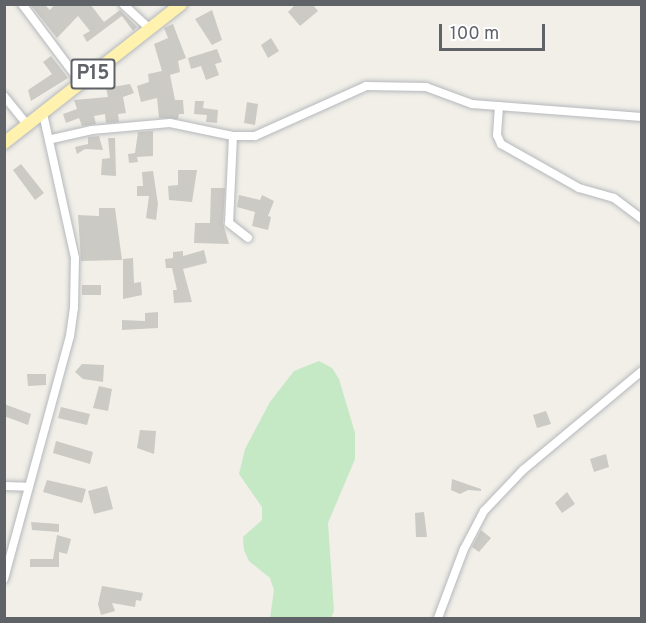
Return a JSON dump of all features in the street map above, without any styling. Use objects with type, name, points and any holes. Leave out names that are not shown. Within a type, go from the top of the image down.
[{"type":"main road","name":"P15","points":[[4,143],[152,31],[181,4]]},
{"type":"street","points":[[21,4],[81,83]]},
{"type":"street","points":[[123,4],[152,31]]},
{"type":"street","points":[[52,139],[92,130],[170,123],[233,136],[255,136],[366,86],[426,87],[441,90],[464,103],[642,117]]},
{"type":"street","points":[[4,96],[28,126]]},
{"type":"street","points":[[500,106],[497,135],[501,144],[579,188],[614,198],[642,219]]},
{"type":"street","points":[[4,579],[70,336],[75,291],[75,258],[52,139],[43,114]]},
{"type":"street","points":[[233,136],[229,223],[248,238]]},
{"type":"street","points":[[438,618],[464,549],[484,511],[523,470],[642,371]]},
{"type":"street","points":[[4,486],[28,487]]},
{"type":"green space","points":[[319,361],[332,368],[339,379],[355,433],[355,459],[328,523],[334,611],[331,618],[270,618],[274,590],[270,578],[249,561],[244,550],[243,537],[262,520],[262,507],[239,474],[245,449],[270,402],[294,371]]},
{"type":"building","points":[[30,4],[44,4],[50,10],[55,4],[90,4],[104,22],[120,10],[137,27],[133,31],[122,16],[87,42],[83,35],[90,31],[78,16],[57,38]]},
{"type":"building","points":[[296,4],[312,4],[318,11],[300,26],[288,12]]},
{"type":"building","points":[[212,10],[222,40],[212,45],[195,19]]},
{"type":"building","points":[[173,24],[186,58],[178,61],[180,72],[170,75],[175,100],[183,100],[184,114],[179,114],[178,119],[159,118],[157,98],[141,102],[137,86],[149,82],[148,74],[162,71],[154,44],[168,38],[164,28]]},
{"type":"building","points":[[271,38],[279,51],[268,58],[261,45]]},
{"type":"building","points":[[217,49],[222,62],[215,64],[219,75],[206,80],[201,66],[191,69],[188,58]]},
{"type":"building","points":[[51,56],[68,78],[31,101],[28,90],[52,74],[43,62]]},
{"type":"building","points":[[130,84],[134,93],[123,97],[126,113],[118,114],[119,122],[106,123],[105,114],[94,116],[96,124],[82,126],[79,118],[66,123],[63,114],[77,109],[74,100],[108,97],[106,88]]},
{"type":"building","points":[[195,101],[204,101],[203,108],[218,110],[217,123],[206,122],[207,115],[194,114]]},
{"type":"building","points":[[247,102],[258,104],[255,125],[244,123]]},
{"type":"building","points":[[153,131],[153,156],[137,157],[138,162],[129,163],[128,154],[135,153],[138,132]]},
{"type":"building","points":[[99,136],[103,150],[85,149],[77,154],[75,147],[88,144],[88,137]]},
{"type":"building","points":[[108,138],[115,138],[116,176],[101,175],[102,159],[110,158]]},
{"type":"building","points":[[21,164],[44,193],[35,200],[13,170]]},
{"type":"building","points":[[178,170],[197,170],[192,202],[169,200],[168,186],[178,185]]},
{"type":"building","points":[[153,171],[158,204],[156,220],[146,218],[149,196],[137,196],[137,186],[143,186],[142,172]]},
{"type":"building","points":[[211,188],[225,188],[223,223],[229,244],[194,243],[195,223],[210,223]]},
{"type":"building","points":[[239,195],[260,200],[262,195],[274,201],[268,216],[271,217],[268,230],[252,226],[255,212],[237,207]]},
{"type":"building","points":[[99,208],[115,208],[122,260],[81,261],[78,215],[99,216]]},
{"type":"building","points":[[204,250],[207,263],[183,269],[192,302],[174,303],[173,290],[177,290],[172,268],[166,268],[165,259],[173,258],[173,252],[183,251],[183,256]]},
{"type":"building","points":[[133,258],[134,283],[141,282],[142,295],[123,299],[123,259]]},
{"type":"building","points":[[82,285],[101,285],[101,295],[82,295]]},
{"type":"building","points":[[158,312],[158,328],[122,330],[122,320],[145,321],[145,313]]},
{"type":"building","points":[[82,364],[104,365],[103,382],[83,379],[75,372]]},
{"type":"building","points":[[27,374],[46,374],[46,385],[28,386]]},
{"type":"building","points":[[99,386],[112,389],[108,411],[93,408]]},
{"type":"building","points":[[4,404],[31,414],[28,425],[4,416]]},
{"type":"building","points":[[61,407],[90,414],[87,425],[58,418]]},
{"type":"building","points":[[546,411],[551,424],[537,428],[533,415]]},
{"type":"building","points":[[140,430],[156,431],[154,454],[137,448]]},
{"type":"building","points":[[56,441],[93,452],[90,464],[53,453]]},
{"type":"building","points":[[606,454],[609,467],[594,472],[590,459]]},
{"type":"building","points":[[452,479],[481,489],[481,491],[468,490],[460,494],[451,490]]},
{"type":"building","points":[[47,480],[86,489],[82,503],[43,492]]},
{"type":"building","points":[[107,486],[113,509],[94,514],[88,491]]},
{"type":"building","points":[[567,492],[575,504],[562,513],[555,503]]},
{"type":"building","points":[[424,512],[427,537],[416,537],[415,513]]},
{"type":"building","points":[[31,522],[59,524],[59,532],[32,530]]},
{"type":"building","points":[[481,530],[491,538],[479,552],[472,547]]},
{"type":"building","points":[[57,535],[71,539],[67,554],[59,552],[59,567],[30,567],[30,559],[53,559]]},
{"type":"building","points":[[102,586],[143,593],[141,601],[136,600],[135,607],[112,603],[115,611],[101,615],[98,604]]}]
